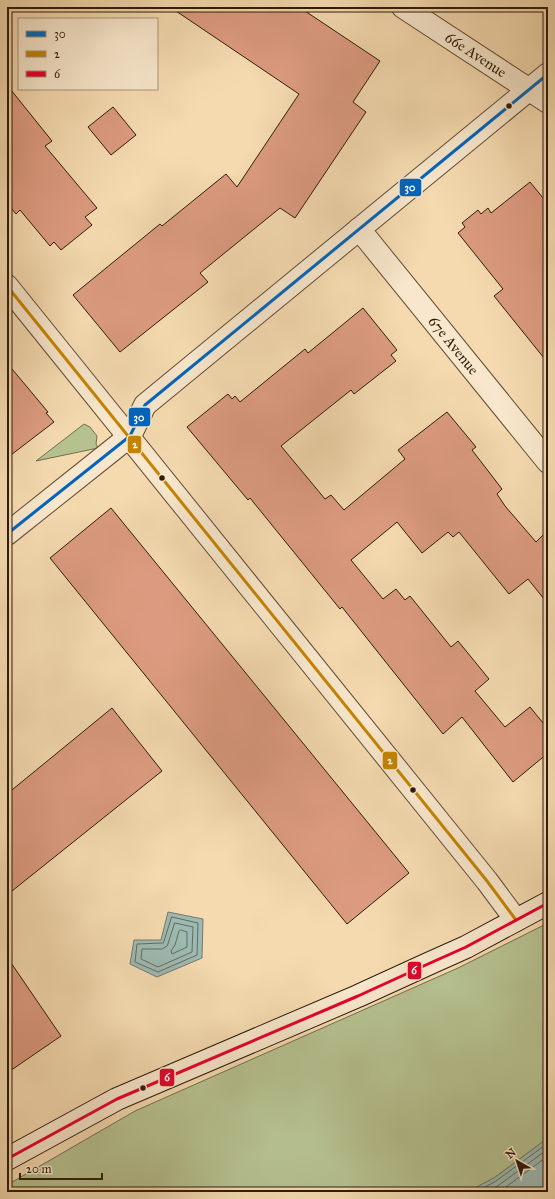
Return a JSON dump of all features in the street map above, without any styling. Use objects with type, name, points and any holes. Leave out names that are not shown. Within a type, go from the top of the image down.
[{"type":"street","name":"66e Avenue","points":[[403,7],[548,102]]},
{"type":"street","points":[[7,534],[130,436],[145,405],[548,74]]},
{"type":"street","name":"67e Avenue","points":[[359,230],[548,462]]},
{"type":"street","points":[[7,286],[130,436],[487,881],[516,920]]},
{"type":"street","points":[[7,1159],[117,1099],[358,996],[466,946],[548,903]]},
{"type":"green space","points":[[84,424],[90,427],[97,436],[96,444],[98,448],[36,461]]},
{"type":"green space","points":[[548,923],[548,1138],[494,1178],[467,1192],[7,1192],[7,1185],[135,1111],[458,968]]},
{"type":"water","points":[[168,912],[203,919],[202,958],[157,977],[130,964],[134,940],[161,940]]},
{"type":"water","points":[[548,1138],[548,1192],[467,1192],[494,1178]]},
{"type":"building","points":[[170,7],[299,7],[380,61],[353,102],[366,112],[295,218],[280,208],[200,273],[208,282],[120,352],[73,295],[160,224],[162,226],[226,174],[237,187],[299,94]]},
{"type":"building","points":[[7,85],[52,141],[45,146],[97,208],[85,217],[92,225],[61,250],[54,242],[50,246],[20,210],[16,214],[7,203]]},
{"type":"building","points":[[113,107],[136,135],[111,155],[88,127]]},
{"type":"building","points":[[530,182],[548,204],[548,363],[494,296],[503,289],[458,233],[465,227],[462,223],[478,210],[481,214],[488,208],[491,213]]},
{"type":"building","points":[[363,308],[397,350],[391,355],[396,361],[354,394],[351,390],[281,446],[325,499],[331,495],[344,510],[405,459],[398,450],[447,412],[476,447],[472,450],[502,489],[497,494],[505,506],[536,542],[548,530],[548,604],[528,579],[509,594],[459,532],[453,537],[448,532],[422,553],[397,522],[351,560],[383,599],[396,589],[405,600],[410,596],[451,647],[458,641],[489,679],[475,691],[505,727],[530,707],[548,729],[548,753],[513,782],[462,717],[443,734],[342,607],[340,609],[250,498],[248,500],[187,427],[228,394],[232,399],[235,396],[240,402],[305,349],[308,353]]},
{"type":"building","points":[[7,363],[48,412],[46,413],[54,422],[7,458]]},
{"type":"building","points":[[111,508],[409,873],[347,924],[50,558]]},
{"type":"building","points":[[112,708],[162,771],[7,895],[7,794]]},
{"type":"building","points":[[7,957],[61,1036],[7,1073]]},
{"type":"transit line","name":"30","points":[[7,534],[130,436],[145,405],[548,74]]},
{"type":"transit line","name":"2","points":[[7,286],[487,881],[516,920]]},
{"type":"transit line","name":"6","points":[[7,1159],[117,1099],[358,996],[466,947],[548,903]]}]
